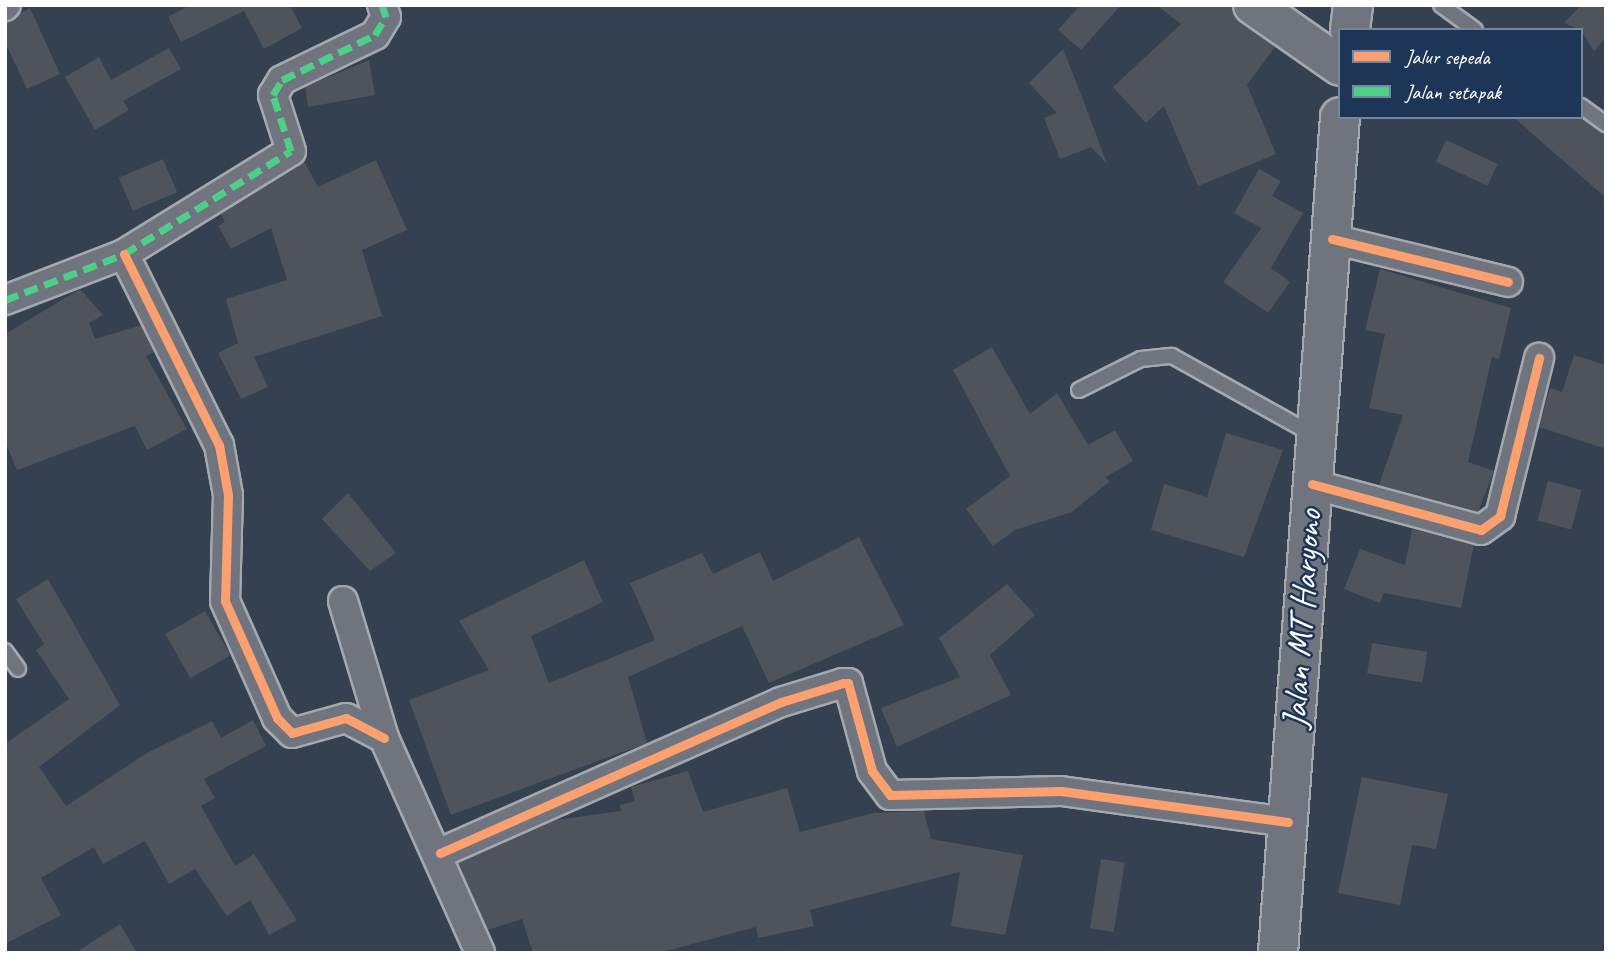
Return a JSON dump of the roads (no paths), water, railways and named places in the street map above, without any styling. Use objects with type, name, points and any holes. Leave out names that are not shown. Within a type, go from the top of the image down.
[{"type":"main road","points":[[1252,5],[1338,65]]},
{"type":"main road","points":[[1350,28],[1353,5]]},
{"type":"main road","name":"Jalan MT Haryono","points":[[1278,953],[1314,435],[1340,119]]},
{"type":"street","points":[[5,300],[124,254],[291,151],[273,95],[282,80],[375,35],[386,18],[382,5]]},
{"type":"street","points":[[1332,239],[1508,282]]},
{"type":"street","points":[[124,254],[219,445],[228,495],[225,601],[277,718],[292,733],[346,718],[384,738]]},
{"type":"street","points":[[1312,484],[1481,530],[1500,516],[1539,358]]},
{"type":"street","points":[[343,601],[384,738],[440,853],[471,950]]},
{"type":"street","points":[[440,853],[780,702],[843,683],[848,683],[872,771],[890,795],[1061,791],[1288,822]]},
{"type":"lane","points":[[1441,5],[1472,28]]},
{"type":"lane","points":[[1583,107],[1606,124]]},
{"type":"lane","points":[[1079,390],[1141,359],[1172,356],[1314,435]]},
{"type":"lane","points":[[5,650],[18,669]]}]
